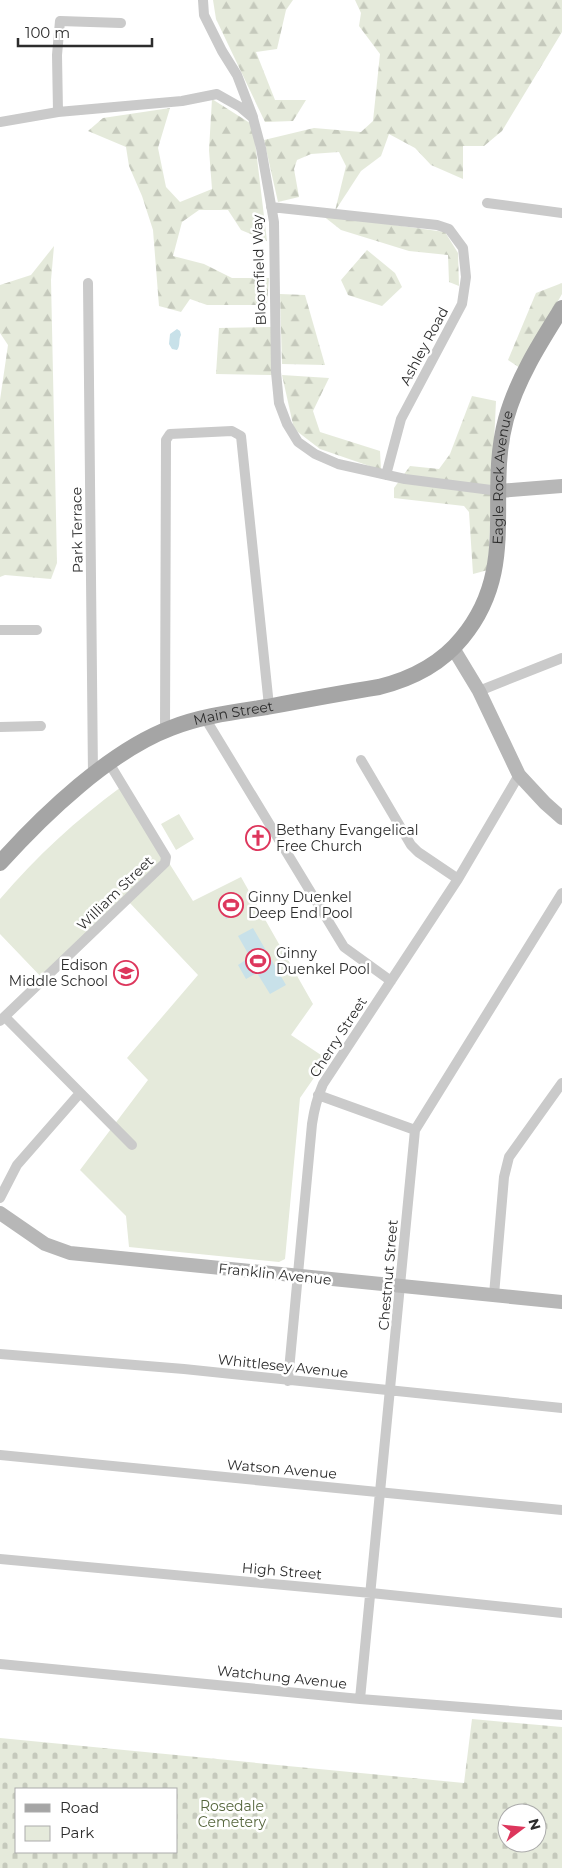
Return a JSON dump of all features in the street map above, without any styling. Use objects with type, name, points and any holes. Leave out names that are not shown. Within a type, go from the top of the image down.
[{"type":"main road","name":"Eagle Rock Avenue","points":[[453,648],[471,628],[489,593],[494,574],[497,554],[502,439],[506,419],[528,365],[562,308]]},
{"type":"main road","name":"Main Street","points":[[0,863],[65,798],[109,763],[152,736],[205,718],[397,682],[429,667],[453,648]]},
{"type":"street","name":"Bloomfield Way","points":[[203,0],[204,15],[222,51],[237,75],[262,148],[274,222],[276,372],[280,403],[288,424],[298,442],[315,454],[338,464],[405,479],[499,491]]},
{"type":"street","points":[[58,112],[57,55],[60,21],[121,24]]},
{"type":"street","points":[[0,122],[58,112],[182,101],[217,94],[240,107],[253,118]]},
{"type":"street","points":[[486,203],[562,213]]},
{"type":"street","name":"Ashley Road","points":[[271,206],[437,225],[449,229],[462,248],[466,276],[462,304],[401,419],[386,475]]},
{"type":"street","name":"Park Terrace","points":[[88,282],[93,776]]},
{"type":"street","points":[[166,730],[166,440],[170,434],[232,431],[241,436],[270,706]]},
{"type":"street","points":[[499,491],[562,486]]},
{"type":"street","points":[[0,630],[37,630]]},
{"type":"street","points":[[453,648],[479,691],[519,775],[562,818]]},
{"type":"street","points":[[479,691],[562,658]]},
{"type":"street","points":[[205,718],[344,947],[391,981]]},
{"type":"street","points":[[0,727],[41,726]]},
{"type":"street","points":[[361,760],[411,845],[418,852],[458,878]]},
{"type":"street","name":"William Street","points":[[2,1019],[165,863],[166,857],[109,763]]},
{"type":"street","name":"Cherry Street","points":[[288,1381],[314,1106],[322,1084],[458,878],[519,775]]},
{"type":"street","name":"Chestnut Street","points":[[360,1699],[415,1130],[562,893]]},
{"type":"street","points":[[2,1019],[80,1093],[132,1146]]},
{"type":"street","points":[[494,1295],[504,1177],[509,1157],[562,1083]]},
{"type":"street","points":[[0,1198],[17,1165],[80,1093]]},
{"type":"street","points":[[318,1095],[415,1130]]},
{"type":"street","name":"Franklin Avenue","points":[[1,1215],[45,1244],[70,1253],[562,1302]]},
{"type":"street","name":"Whittlesey Avenue","points":[[0,1354],[184,1369],[562,1408]]},
{"type":"street","name":"Watson Avenue","points":[[0,1455],[562,1510]]},
{"type":"street","name":"High Street","points":[[0,1559],[371,1593],[562,1613]]},
{"type":"street","name":"Watchung Avenue","points":[[0,1664],[360,1699],[562,1715]]},
{"type":"green space","points":[[213,0],[293,0],[286,10],[277,49],[256,52],[275,100],[306,100],[293,121],[265,122],[216,19]]},
{"type":"green space","points":[[355,0],[562,0],[562,32],[502,131],[484,146],[463,146],[463,179],[431,165],[415,148],[389,134],[381,156],[361,171],[335,211],[346,166],[339,152],[311,154],[297,160],[294,169],[299,197],[278,202],[264,140],[314,128],[361,132],[373,121],[380,54],[359,26],[361,13]]},
{"type":"green space","points":[[212,99],[253,125],[267,241],[241,230],[228,210],[199,210],[182,222],[173,256],[204,264],[232,278],[269,278],[267,305],[207,305],[190,299],[181,312],[159,306],[153,230],[142,196],[129,166],[126,147],[88,131],[103,118],[170,108],[158,148],[166,187],[180,202],[212,189],[209,150]]},
{"type":"green space","points":[[322,215],[445,232],[458,253],[459,286],[449,282],[448,255],[409,251],[341,230]]},
{"type":"green space","points":[[54,246],[51,280],[57,563],[51,579],[5,575],[0,577],[0,400],[8,345],[0,333],[0,285],[31,275]]},
{"type":"green space","points":[[367,250],[395,273],[402,287],[382,306],[348,295],[341,280]]},
{"type":"green space","points":[[562,283],[562,294],[520,368],[508,360],[536,293]]},
{"type":"green space","points":[[280,294],[305,295],[325,365],[282,364]]},
{"type":"green space","points":[[271,327],[272,375],[216,374],[219,328]]},
{"type":"green space","points":[[282,375],[329,378],[313,411],[320,432],[380,451],[381,470],[320,449],[294,429]]},
{"type":"green space","points":[[472,396],[496,401],[488,570],[473,574],[469,512],[464,506],[394,498],[394,488],[410,466],[439,469],[450,454]]},
{"type":"green space","points":[[121,787],[193,901],[241,877],[313,1004],[291,1035],[327,1059],[300,1098],[285,1259],[279,1262],[129,1247],[126,1216],[80,1170],[148,1080],[127,1058],[198,975],[128,901],[44,980],[0,934],[0,899],[58,839],[88,812]]},
{"type":"green space","points":[[179,814],[194,839],[176,850],[161,824]]},
{"type":"green space","name":"Rosedale Cemetery","points":[[472,1719],[562,1727],[562,1868],[0,1868],[0,1738],[464,1783]]},
{"type":"water","points":[[177,329],[181,335],[177,350],[172,349],[169,344],[170,334]]},
{"type":"water","name":"Ginny Duenkel Deep End Pool","points":[[234,894],[244,908],[226,919],[219,903]]},
{"type":"water","name":"Ginny Duenkel Pool","points":[[253,928],[286,985],[270,994],[257,973],[246,979],[238,965],[250,957],[238,936]]},
{"type":"place","name":"Bethany Evangelical Free Church","points":[[258,838]]},
{"type":"place","name":"Ginny Duenkel Deep End Pool","points":[[231,905]]},
{"type":"place","name":"Ginny Duenkel Pool","points":[[258,961]]},
{"type":"place","name":"Edison Middle School","points":[[126,973]]}]
